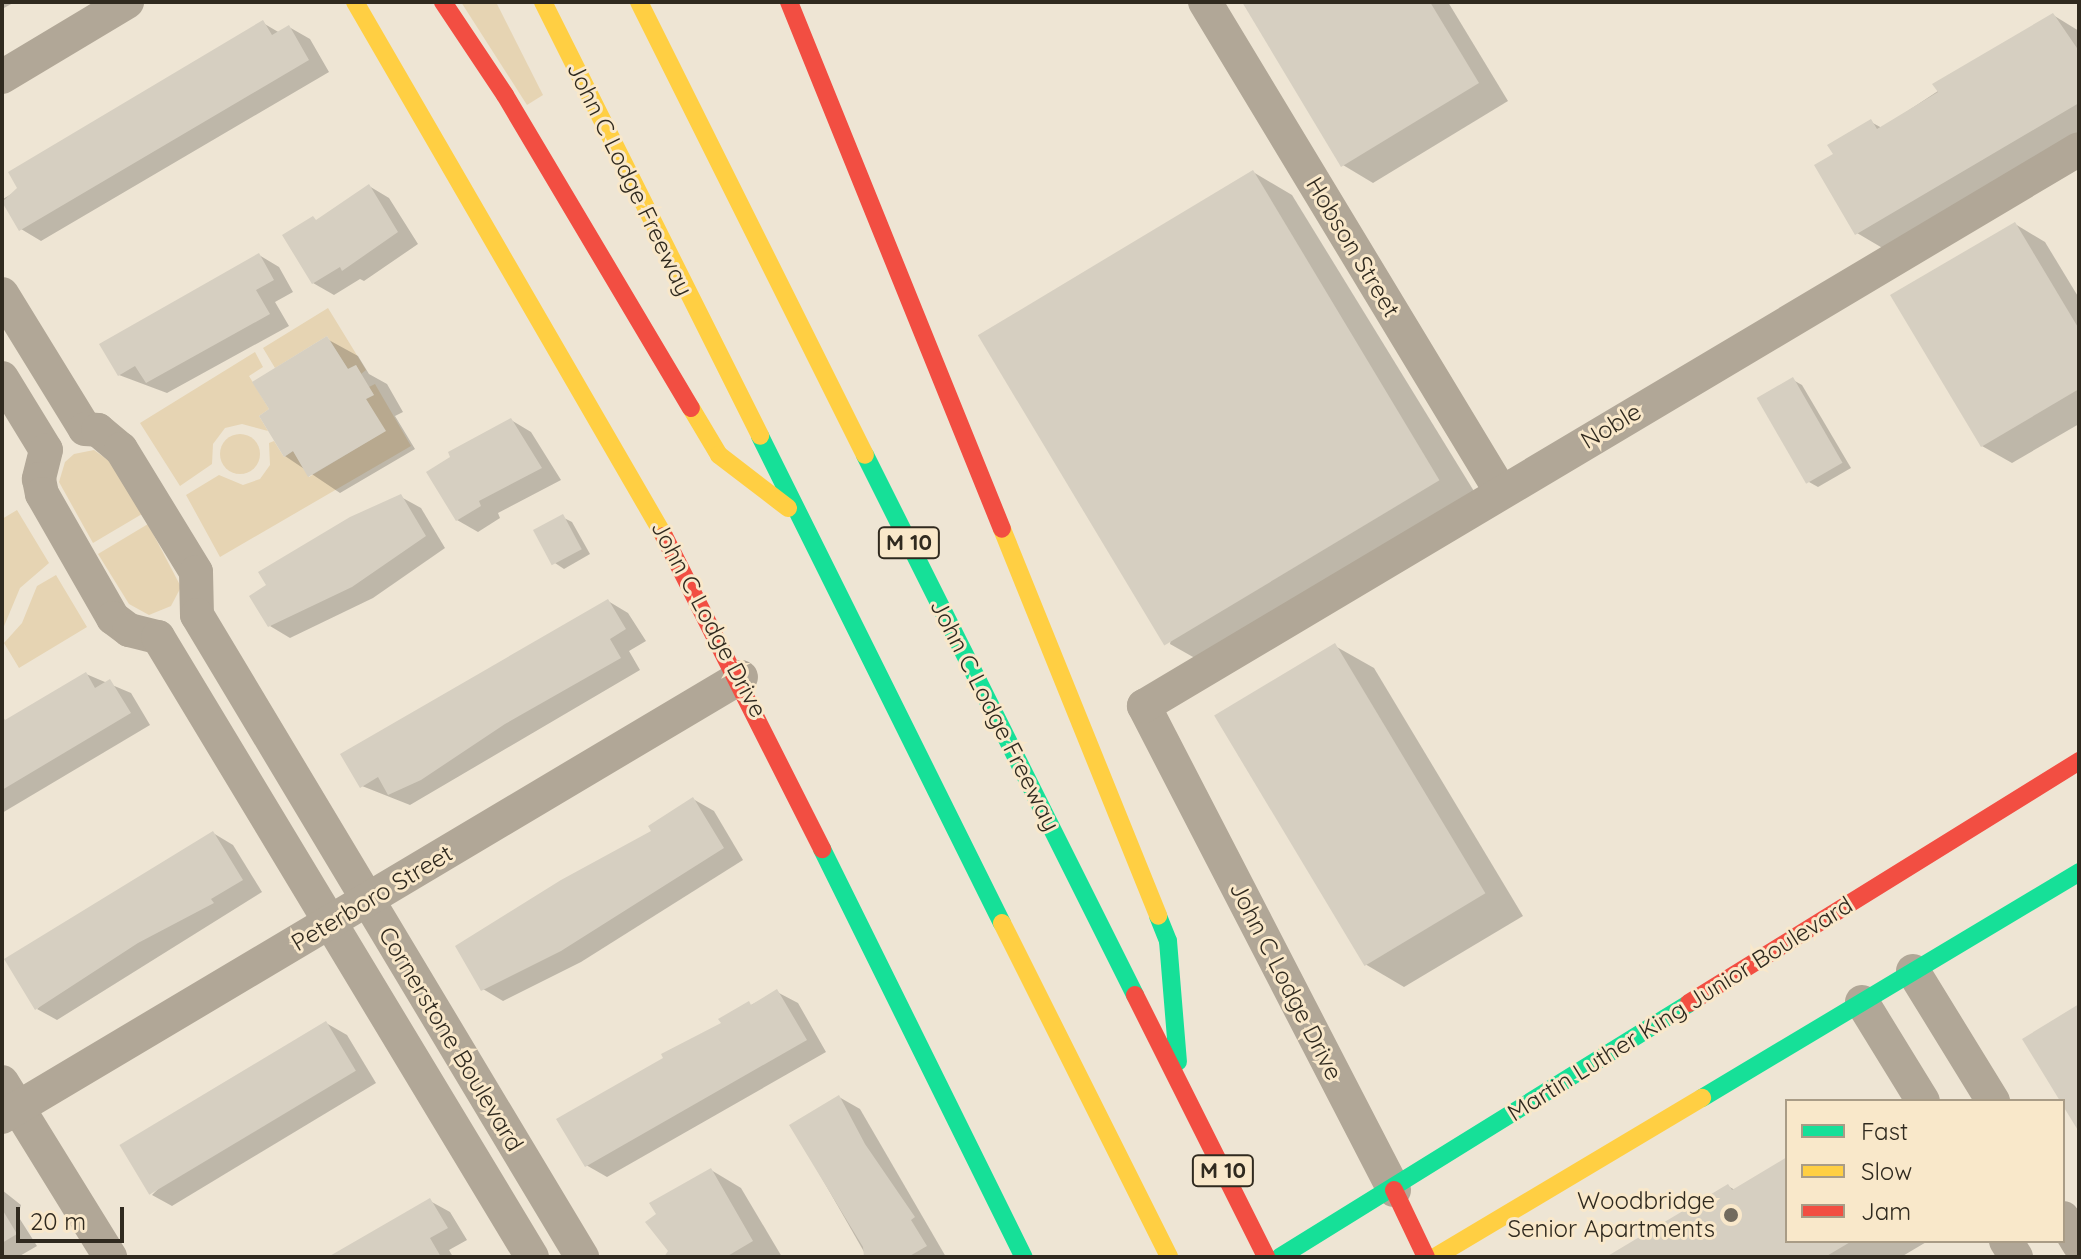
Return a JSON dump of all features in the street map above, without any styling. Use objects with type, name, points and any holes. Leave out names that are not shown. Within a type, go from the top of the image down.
[{"type":"main road","name":"John C Lodge Drive","points":[[355,2],[621,457],[741,677],[1024,1257]]},
{"type":"main road","points":[[443,2],[505,95],[719,455],[795,513]]},
{"type":"main road","name":"John C Lodge Freeway","points":[[543,2],[795,513],[1169,1257]]},
{"type":"main road","name":"John C Lodge Freeway","points":[[639,2],[1266,1257]]},
{"type":"main road","points":[[789,2],[1168,941],[1180,1084]]},
{"type":"main road","name":"Martin Luther King Junior Boulevard","points":[[1280,1257],[1394,1190],[2079,761]]},
{"type":"main road","points":[[1435,1257],[2079,872]]},
{"type":"main road","name":"John C Lodge Drive","points":[[1394,1190],[1426,1257]]},
{"type":"street","points":[[2,77],[127,2]]},
{"type":"street","name":"Hobson Street","points":[[1205,2],[1501,492]]},
{"type":"street","name":"Noble","points":[[1144,706],[2079,149]]},
{"type":"street","points":[[2,294],[85,429],[69,431],[46,450],[39,479],[42,494],[113,618],[129,630],[158,637],[180,631],[197,615]]},
{"type":"street","points":[[2,378],[46,450]]},
{"type":"street","name":"Cornerstone Boulevard","points":[[85,429],[98,430],[121,449],[196,572],[197,615],[582,1257]]},
{"type":"street","name":"Cornerstone Boulevard","points":[[158,637],[532,1257]]},
{"type":"street","name":"Peterboro Street","points":[[7,1102],[331,923],[741,677]]},
{"type":"street","name":"John C Lodge Drive","points":[[1144,706],[1394,1190]]},
{"type":"street","points":[[1913,971],[1992,1099]]},
{"type":"street","points":[[1862,1002],[1922,1099]]},
{"type":"street","points":[[7,1102],[110,1257]]},
{"type":"street","points":[[2065,1221],[2079,1245]]},
{"type":"shaded area","points":[[461,2],[496,2],[543,95],[527,105]]},
{"type":"shaded area","points":[[328,308],[366,370],[361,374],[356,365],[348,369],[327,336],[275,368],[263,348]]},
{"type":"shaded area","points":[[255,352],[263,367],[249,376],[269,409],[259,416],[268,431],[242,424],[225,428],[213,444],[212,464],[180,486],[140,423]]},
{"type":"shaded area","points":[[375,384],[411,446],[220,557],[186,495],[219,475],[243,485],[260,479],[270,465],[269,443],[274,441],[284,457],[293,451],[309,477],[385,431],[366,399],[374,395],[369,387]]},
{"type":"shaded area","points":[[240,434],[254,440],[260,454],[254,468],[240,474],[226,468],[220,454],[226,440]]},
{"type":"shaded area","points":[[94,450],[112,463],[142,514],[93,543],[59,482],[65,462],[74,454]]},
{"type":"shaded area","points":[[17,510],[49,563],[20,588],[2,631],[2,519]]},
{"type":"shaded area","points":[[148,524],[181,587],[171,606],[149,615],[129,604],[98,554]]},
{"type":"shaded area","points":[[56,575],[87,627],[19,668],[4,643],[22,623],[37,586]]},
{"type":"building","points":[[1242,2],[1430,2],[1479,83],[1341,167]]},
{"type":"building","points":[[2053,13],[2079,51],[2079,103],[1855,235],[1814,165],[1833,154],[1827,145],[1871,119],[1877,129],[1938,92],[1932,84]]},
{"type":"building","points":[[263,20],[272,35],[289,25],[309,60],[19,231],[2,202],[17,188],[8,172]]},
{"type":"building","points":[[1253,170],[1439,480],[1164,646],[978,335]]},
{"type":"building","points":[[369,184],[398,232],[342,271],[340,267],[312,284],[282,235],[313,216],[316,220]]},
{"type":"building","points":[[2015,222],[2079,329],[2079,389],[1981,447],[1890,295]]},
{"type":"building","points":[[259,253],[274,280],[256,290],[270,314],[146,383],[135,366],[118,376],[99,344]]},
{"type":"building","points":[[327,336],[348,369],[356,365],[374,395],[366,399],[386,431],[308,477],[293,451],[284,457],[259,416],[269,409],[252,382]]},
{"type":"building","points":[[1793,377],[1842,463],[1806,484],[1757,398]]},
{"type":"building","points":[[511,418],[542,468],[479,501],[481,506],[456,521],[426,472],[450,457],[448,452]]},
{"type":"building","points":[[401,494],[426,536],[352,587],[268,627],[249,596],[266,585],[258,572],[350,517]]},
{"type":"building","points":[[563,514],[582,549],[552,565],[533,530]]},
{"type":"building","points":[[608,599],[626,629],[610,639],[621,658],[505,724],[421,780],[388,795],[378,777],[360,788],[340,754]]},
{"type":"building","points":[[1335,643],[1485,893],[1365,966],[1214,716]]},
{"type":"building","points":[[86,672],[95,688],[110,679],[131,713],[2,790],[2,715],[5,720]]},
{"type":"building","points":[[693,797],[724,848],[561,951],[481,991],[455,946],[561,880],[651,831],[648,826]]},
{"type":"building","points":[[213,831],[243,880],[211,899],[214,903],[138,943],[35,1010],[4,959]]},
{"type":"building","points":[[777,989],[807,1040],[585,1167],[556,1119],[663,1058],[661,1054],[721,1023],[718,1019],[749,1001],[751,1005]]},
{"type":"building","points":[[2079,1004],[2079,1132],[2065,1109],[2065,1099],[2059,1099],[2022,1039]]},
{"type":"building","points":[[326,1021],[356,1071],[149,1195],[119,1145]]},
{"type":"building","points":[[839,1095],[865,1144],[915,1217],[911,1220],[927,1246],[908,1257],[864,1257],[863,1247],[789,1125]]},
{"type":"building","name":"Woodbridge Senior Apartments","points":[[1785,1158],[1785,1243],[1849,1243],[1825,1257],[1606,1257],[1728,1184],[1732,1190]]},
{"type":"building","points":[[711,1168],[753,1241],[726,1257],[664,1257],[668,1251],[645,1222],[656,1214],[649,1203]]},
{"type":"building","points":[[430,1198],[448,1228],[430,1238],[441,1257],[328,1257]]},
{"type":"building","points":[[2,1209],[17,1234],[2,1243]]},
{"type":"traffic: fast","points":[[760,436],[1002,923]]},
{"type":"traffic: fast","points":[[865,455],[1135,995]]},
{"type":"traffic: fast","points":[[822,849],[1024,1257]]},
{"type":"traffic: fast","points":[[1702,1098],[2079,872]]},
{"type":"traffic: fast","points":[[1158,916],[1168,941],[1178,1062]]},
{"type":"traffic: fast","points":[[1280,1257],[1689,1003]]},
{"type":"traffic: slow","points":[[355,2],[664,536]]},
{"type":"traffic: slow","points":[[543,2],[760,436]]},
{"type":"traffic: slow","points":[[639,2],[865,455]]},
{"type":"traffic: slow","points":[[691,408],[719,455],[788,508]]},
{"type":"traffic: slow","points":[[1002,529],[1158,916]]},
{"type":"traffic: slow","points":[[1002,923],[1169,1257]]},
{"type":"traffic: slow","points":[[1435,1257],[1702,1098]]},
{"type":"traffic: jam","points":[[443,2],[505,95],[691,408]]},
{"type":"traffic: jam","points":[[789,2],[1002,529]]},
{"type":"traffic: jam","points":[[664,536],[822,849]]},
{"type":"traffic: jam","points":[[1689,1003],[2079,761]]},
{"type":"traffic: jam","points":[[1135,995],[1266,1257]]},
{"type":"traffic: jam","points":[[1394,1190],[1426,1257]]},
{"type":"place","name":"Woodbridge Senior Apartments","points":[[1731,1215]]}]
